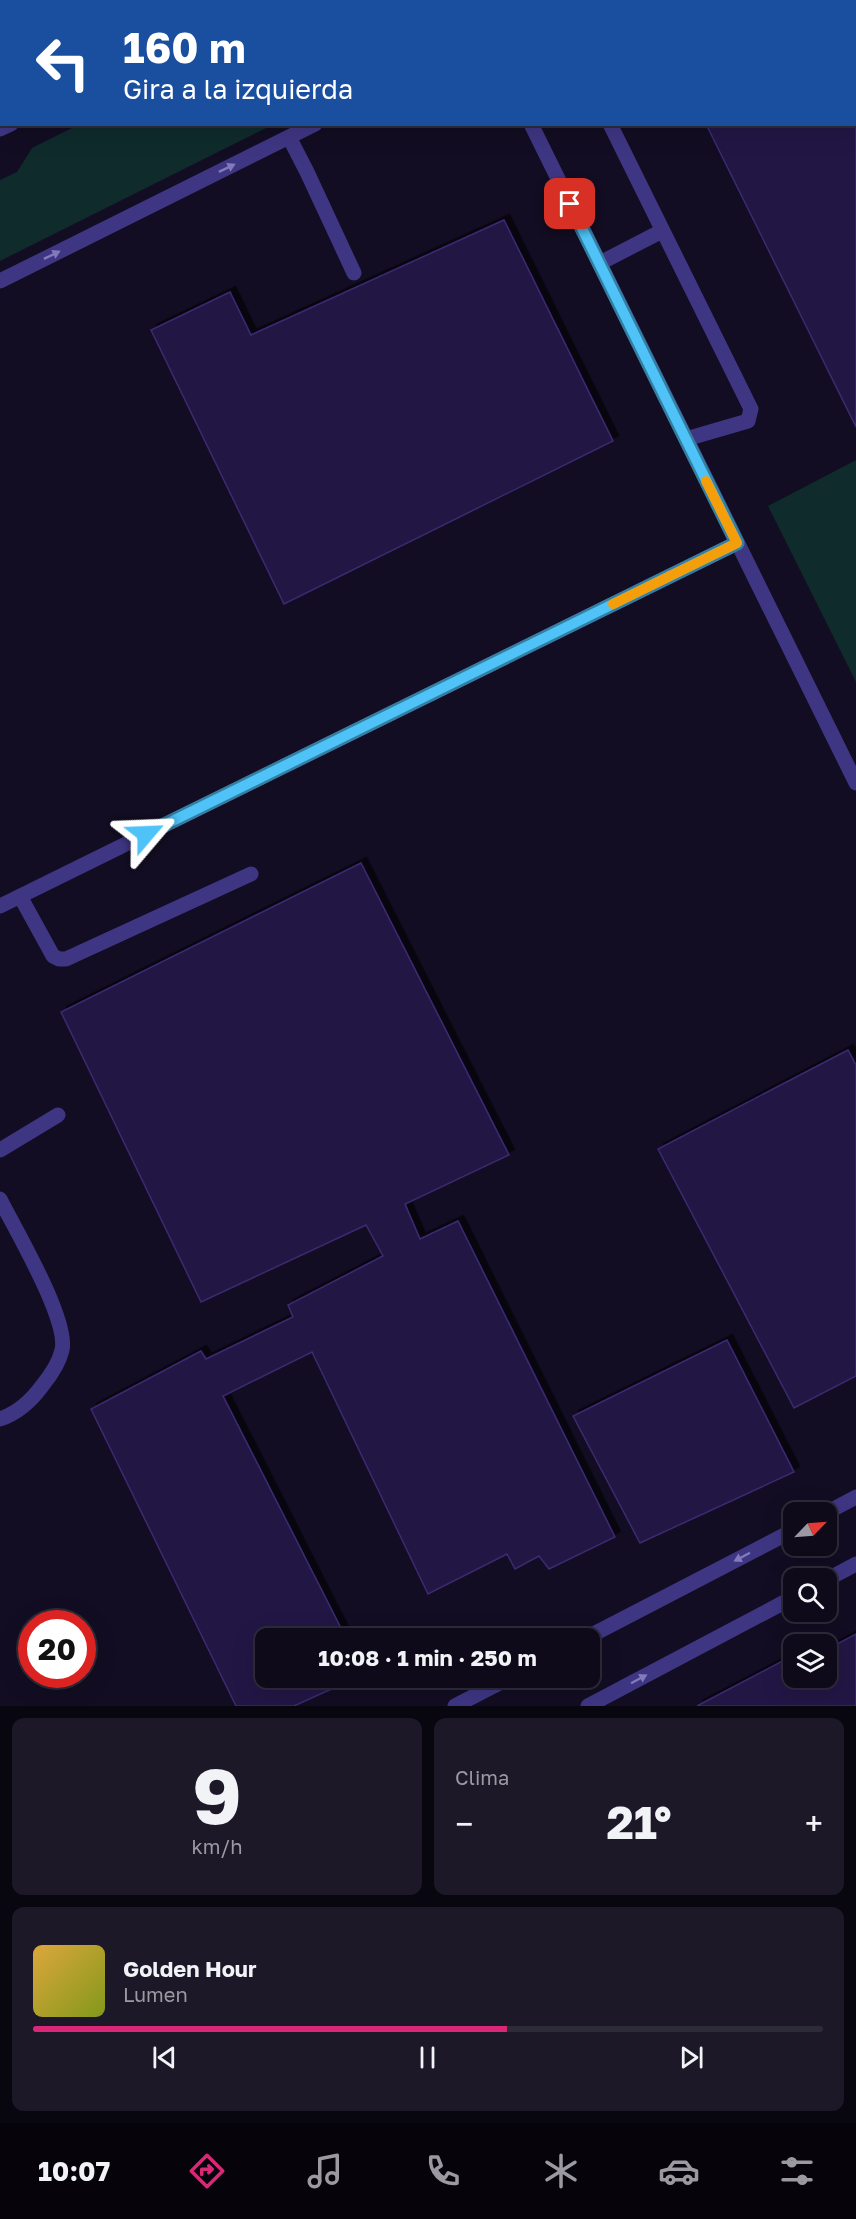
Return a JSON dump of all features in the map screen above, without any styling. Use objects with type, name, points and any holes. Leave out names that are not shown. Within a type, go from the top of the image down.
[{"type":"street","points":[[0,281],[311,126]]},
{"type":"street","points":[[532,126],[856,783]]},
{"type":"street","points":[[611,126],[751,409],[748,421],[686,439]]},
{"type":"street","points":[[289,137],[354,273]]},
{"type":"street","points":[[600,263],[662,231]]},
{"type":"street","points":[[0,906],[737,543]]},
{"type":"street","points":[[20,896],[53,956],[66,959],[251,874]]},
{"type":"street","points":[[0,1150],[58,1115]]},
{"type":"street","points":[[0,1199],[50,1299],[61,1328],[63,1348],[53,1372],[36,1394],[15,1414],[0,1419]]},
{"type":"street","points":[[837,1507],[856,1497]]},
{"type":"street","points":[[600,1631],[783,1536]]},
{"type":"street","points":[[837,1574],[856,1564]]},
{"type":"street","points":[[588,1706],[783,1603]]},
{"type":"street","points":[[465,1704],[492,1688]]},
{"type":"green space","points":[[76,126],[270,126],[0,261],[0,180],[17,172],[32,148]]},
{"type":"green space","points":[[856,460],[856,682],[768,506]]},
{"type":"building","points":[[707,126],[856,126],[856,427]]},
{"type":"building","points":[[504,220],[613,441],[284,604],[151,330],[230,292],[251,335]]},
{"type":"building","points":[[361,863],[509,1155],[405,1204],[420,1239],[458,1221],[615,1537],[549,1569],[539,1556],[515,1569],[507,1554],[428,1594],[312,1352],[223,1396],[341,1628],[255,1628],[255,1688],[334,1688],[294,1706],[236,1706],[91,1409],[201,1351],[206,1359],[293,1317],[288,1305],[383,1256],[366,1225],[201,1302],[61,1012]]},
{"type":"building","points":[[848,1050],[856,1065],[856,1376],[794,1408],[658,1149]]},
{"type":"building","points":[[727,1340],[794,1472],[640,1543],[573,1416]]},
{"type":"building","points":[[856,1634],[856,1706],[697,1706],[783,1661],[783,1688],[837,1688],[837,1644]]},
{"type":"slow traffic","points":[[613,604],[737,543],[706,481]]},
{"type":"route","points":[[146,834],[737,543],[570,204]]}]
